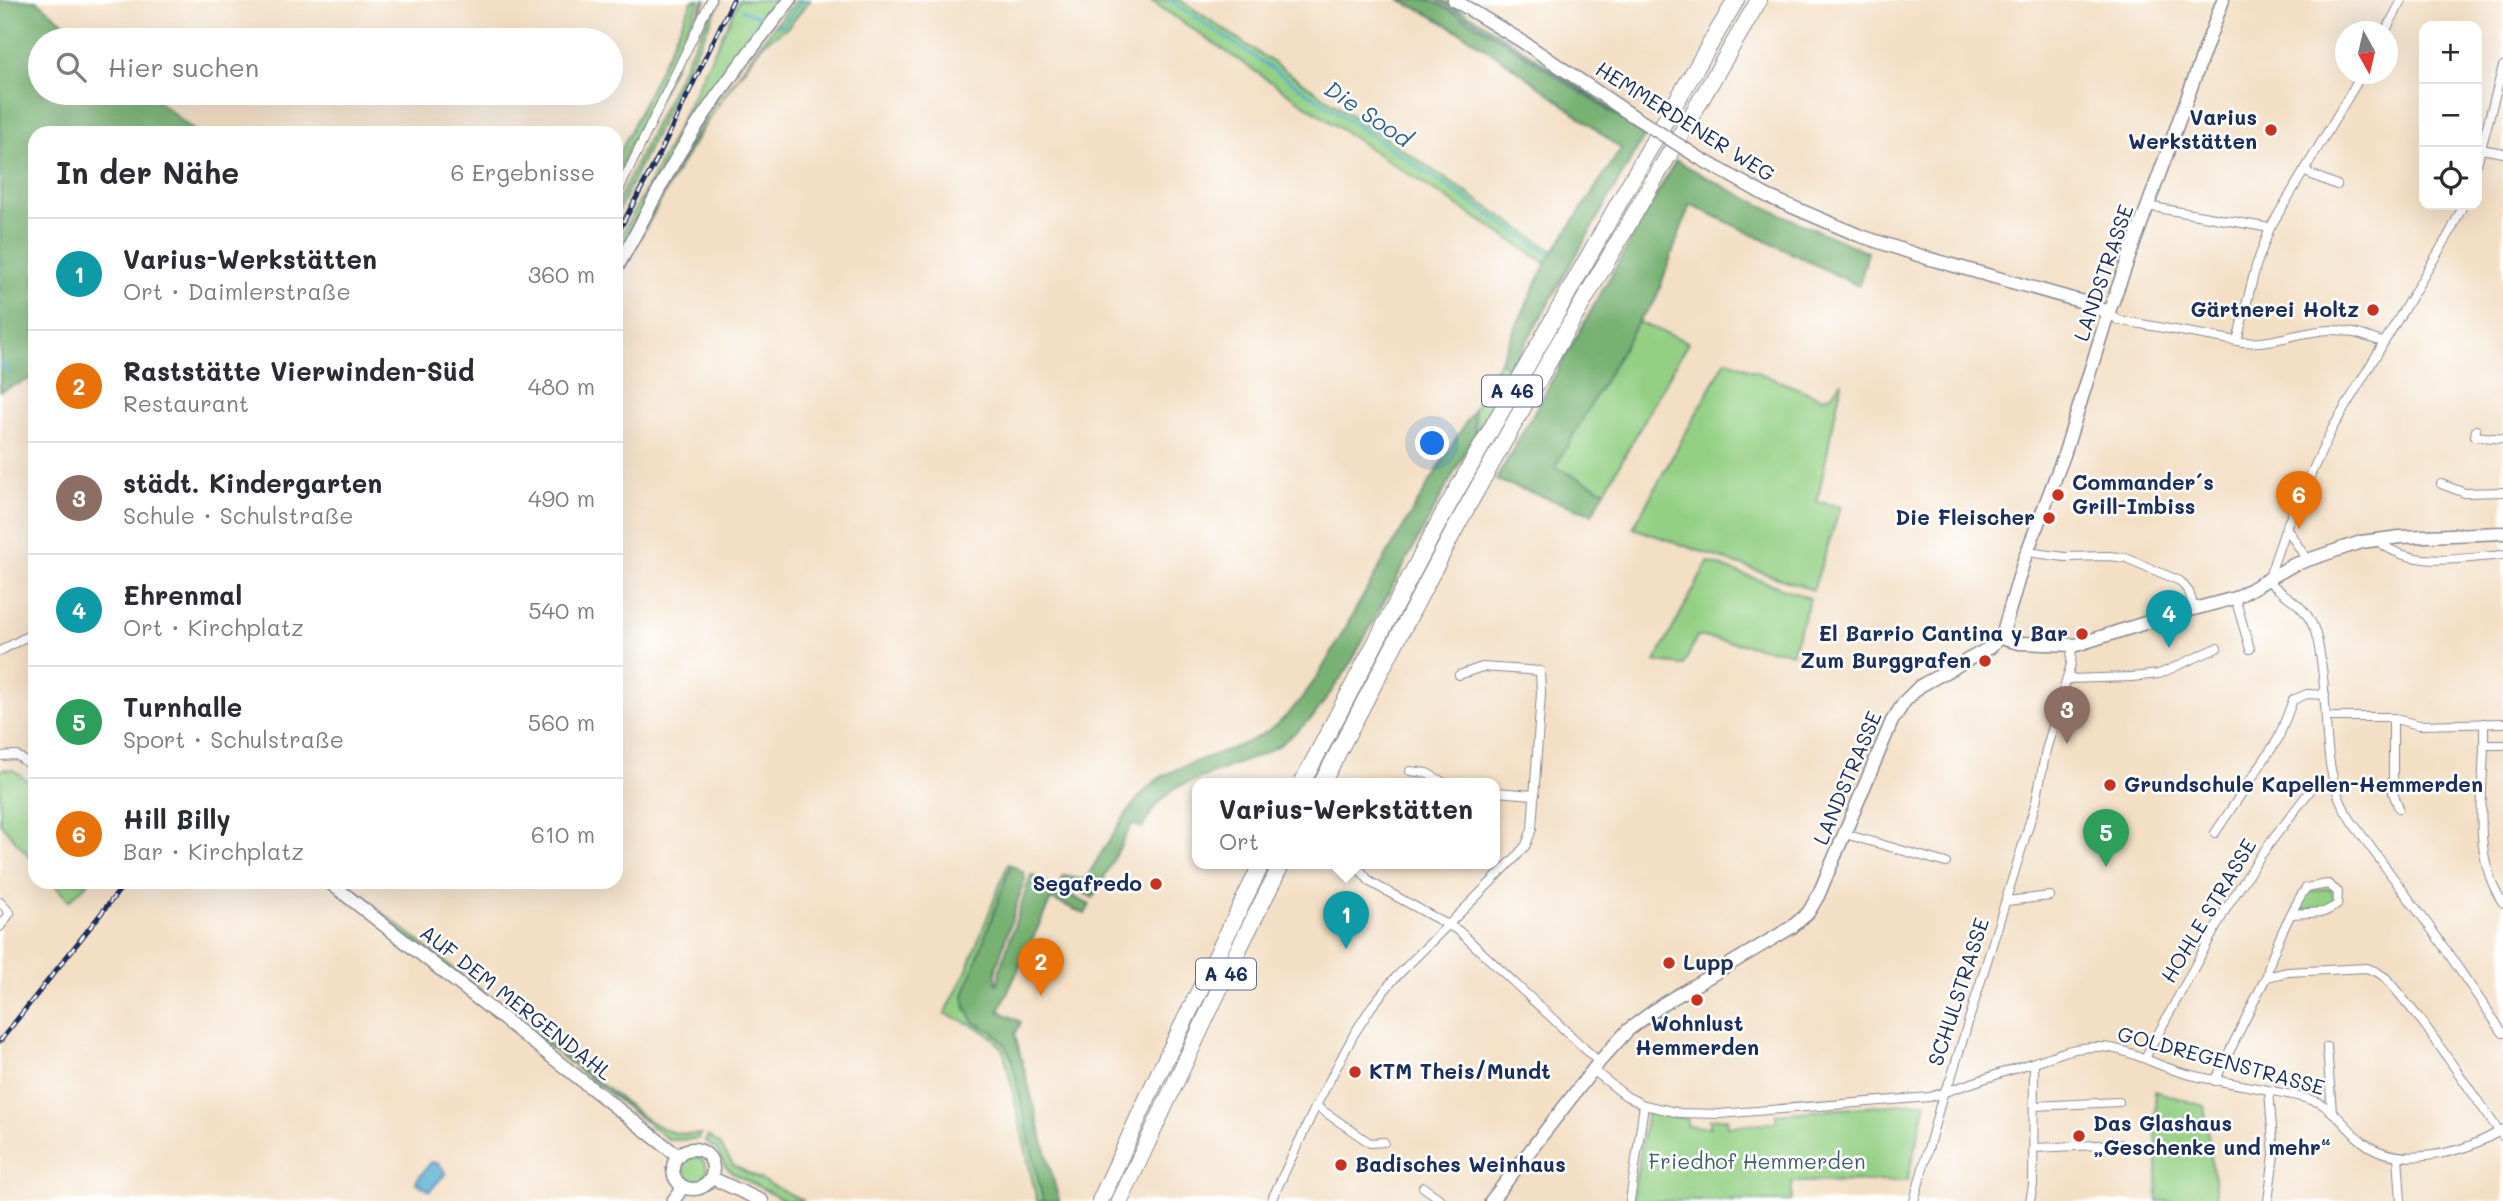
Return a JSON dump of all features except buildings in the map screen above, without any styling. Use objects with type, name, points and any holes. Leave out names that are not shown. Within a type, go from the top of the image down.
[{"type":"highway","name":"A 46","points":[[1305,778],[1448,506],[1736,0]]},
{"type":"highway","name":"A 46","points":[[1325,778],[1470,502],[1759,0]]},
{"type":"highway","name":"A 46","points":[[1100,1201],[1157,1077],[1259,869]]},
{"type":"highway","name":"A 46","points":[[1120,1201],[1232,962],[1279,869]]},
{"type":"street","points":[[623,182],[711,0]]},
{"type":"street","points":[[623,256],[699,122],[740,63],[790,0]]},
{"type":"street","name":"HEMMERDENER WEG","points":[[1454,0],[1701,159],[1767,196],[1858,235],[1947,264],[2083,302],[2109,313]]},
{"type":"street","name":"LANDSTRASSE","points":[[1492,1201],[1618,1039],[1646,1016],[1804,918],[1815,902],[1900,707],[1928,681],[1991,647],[2000,638],[2027,551],[2064,455],[2109,313],[2223,0]]},
{"type":"street","points":[[2391,21],[2402,0]]},
{"type":"street","points":[[2503,66],[2482,149],[2503,153]]},
{"type":"street","points":[[2237,341],[2256,266],[2270,228],[2356,84]]},
{"type":"street","points":[[2305,172],[2337,185]]},
{"type":"street","points":[[2147,206],[2270,228]]},
{"type":"street","points":[[2268,580],[2286,527],[2332,429],[2451,232],[2461,210]]},
{"type":"street","points":[[2109,313],[2118,320],[2237,341],[2255,342],[2335,330],[2383,342]]},
{"type":"street","points":[[2476,430],[2475,436],[2503,439]]},
{"type":"street","points":[[2441,484],[2465,493],[2503,492]]},
{"type":"street","points":[[2286,527],[2307,560]]},
{"type":"street","points":[[2000,638],[2019,643],[2072,646],[2235,598],[2286,568],[2357,543],[2376,539],[2503,533]]},
{"type":"street","points":[[2376,539],[2390,551],[2411,557],[2503,555]]},
{"type":"street","points":[[2027,551],[2060,556],[2126,558],[2180,581],[2189,592],[2194,608]]},
{"type":"street","points":[[2268,580],[2276,590],[2301,607],[2311,621],[2317,638],[2325,695],[2326,773],[2334,791],[2349,818],[2445,947],[2503,1033]]},
{"type":"street","points":[[2235,598],[2250,649]]},
{"type":"street","points":[[0,651],[28,636]]},
{"type":"street","name":"SCHULSTRASSE","points":[[1914,1201],[1943,1094],[1951,1078],[2036,802],[2046,750],[2067,679],[2072,646]]},
{"type":"street","points":[[2067,679],[2153,675],[2217,648]]},
{"type":"street","points":[[1271,1201],[1353,1034],[1372,1006],[1393,981],[1524,849],[1531,833],[1541,692],[1540,671],[1482,667],[1459,675]]},
{"type":"street","points":[[2215,833],[2278,739],[2293,701],[2307,694],[2325,695]]},
{"type":"street","points":[[2326,717],[2393,718],[2418,725],[2503,723]]},
{"type":"street","points":[[2393,718],[2393,793],[2399,808]]},
{"type":"street","points":[[2484,723],[2484,856],[2491,882],[2503,903]]},
{"type":"street","points":[[2484,745],[2503,745]]},
{"type":"street","points":[[0,756],[16,755],[28,763]]},
{"type":"street","points":[[1410,771],[1427,773],[1436,778]]},
{"type":"street","name":"HOHLE STRASSE","points":[[2145,1058],[2220,918],[2255,863],[2312,788]]},
{"type":"street","points":[[1500,792],[1535,795]]},
{"type":"street","points":[[1845,834],[1946,863]]},
{"type":"street","name":"GOLDREGENSTRASSE","points":[[1361,871],[1370,882],[1450,925],[1626,1096],[1644,1105],[1680,1113],[1719,1114],[1913,1100],[1943,1094],[2067,1051],[2096,1047],[2122,1049],[2180,1073],[2318,1102],[2370,1146],[2398,1156],[2454,1151],[2502,1133]]},
{"type":"street","points":[[2215,1081],[2267,976],[2270,961],[2292,914],[2304,891],[2311,886],[2328,884],[2338,892],[2338,902],[2330,910],[2292,914]]},
{"type":"street","name":"AUF DEM MERGENDAHL","points":[[338,889],[678,1156]]},
{"type":"street","name":"SCHULSTRASSE","points":[[2007,901],[2050,896]]},
{"type":"street","points":[[0,902],[10,914],[0,927]]},
{"type":"street","points":[[2267,976],[2349,967],[2367,968],[2377,972],[2392,984],[2424,1024],[2502,1133]]},
{"type":"street","points":[[2327,1047],[2332,1112]]},
{"type":"street","points":[[2030,1201],[2034,1148],[2034,1063]]},
{"type":"street","points":[[2268,1201],[2274,1155],[2269,1091]]},
{"type":"street","points":[[2034,1106],[2119,1102]]},
{"type":"street","points":[[1630,1201],[1644,1105]]},
{"type":"street","points":[[1316,1106],[1370,1143],[1384,1142]]},
{"type":"street","points":[[2034,1148],[2120,1144]]},
{"type":"street","points":[[690,1149],[702,1151],[708,1154],[714,1166],[712,1178],[708,1184],[696,1189],[683,1187],[673,1173],[673,1167],[678,1156],[690,1149]]},
{"type":"street","points":[[2398,1156],[2401,1201]]},
{"type":"street","points":[[712,1178],[762,1201]]},
{"type":"street","points":[[673,1201],[683,1187]]},
{"type":"street","points":[[1423,1187],[1443,1201]]},
{"type":"green space","points":[[0,0],[36,0],[70,28],[28,28],[28,105],[163,105],[188,126],[28,126],[28,380],[0,391]]},
{"type":"green space","points":[[693,0],[700,0],[623,160],[623,146]]},
{"type":"green space","points":[[704,0],[706,0],[623,172],[623,167]]},
{"type":"green space","points":[[716,0],[721,0],[623,201],[623,191]]},
{"type":"green space","points":[[739,0],[784,0],[760,26],[623,248],[623,233],[664,156]]},
{"type":"green space","points":[[796,0],[810,0],[789,26],[764,43],[723,97],[760,44]]},
{"type":"green space","points":[[1150,0],[1180,0],[1553,251],[1546,263],[1379,155]]},
{"type":"green space","points":[[1399,0],[1431,0],[1453,12],[1502,40],[1645,135],[1511,369],[1500,361],[1546,263],[1621,149],[1486,49]]},
{"type":"green space","points":[[1437,0],[1443,0],[1480,21],[1636,124],[1488,29]]},
{"type":"green space","points":[[715,109],[678,169],[623,269],[623,265],[690,145]]},
{"type":"green space","points":[[1676,160],[1771,210],[1868,252],[1859,286],[1690,204],[1655,301],[1638,322],[1555,467],[1605,491],[1592,514],[1496,480]]},
{"type":"green space","points":[[1638,322],[1688,342],[1605,491],[1554,467]]},
{"type":"green space","points":[[1726,360],[1822,398],[1831,395],[1842,381],[1817,502],[1841,506],[1813,590],[1633,528]]},
{"type":"green space","points":[[1500,361],[1511,369],[1475,434],[1474,409]]},
{"type":"green space","points":[[1474,409],[1475,434],[1348,668],[1313,717],[1280,745],[1200,778],[1192,778],[1192,781],[1174,788],[1154,808],[1142,828],[1132,824],[1093,898],[1062,882],[1063,876],[1085,880],[1120,822],[1153,783],[1180,767],[1256,738],[1297,705],[1328,658]]},
{"type":"green space","points":[[1708,562],[1810,598],[1792,653],[1697,636],[1684,665],[1655,662]]},
{"type":"green space","points":[[3,769],[13,770],[28,781],[28,855],[0,823],[0,772]]},
{"type":"green space","points":[[1008,864],[1011,865],[964,995],[974,1022],[993,1032],[1004,1043],[1011,1056],[1043,1201],[1037,1201],[1004,1052],[986,1033],[945,1014],[966,972]]},
{"type":"green space","points":[[1011,865],[1023,872],[1025,878],[996,968],[996,984],[1031,875],[1090,905],[1085,914],[1051,899],[999,1011],[1021,1022],[1015,1035],[1059,1201],[1043,1201],[1011,1056],[1004,1043],[993,1032],[974,1022],[966,1009],[964,995]]},
{"type":"green space","points":[[2327,888],[2332,890],[2336,900],[2329,908],[2302,910],[2300,905],[2307,892]]},
{"type":"green space","points":[[58,889],[82,889],[69,901]]},
{"type":"green space","points":[[345,889],[352,889],[642,1116],[670,1131],[700,1134],[698,1139],[669,1140]]},
{"type":"green space","points":[[2155,1091],[2204,1106],[2217,1201],[2158,1201]]},
{"type":"green space","name":"Friedhof Hemmerden","points":[[1926,1102],[1907,1181],[1792,1182],[1792,1201],[1632,1201],[1647,1113],[1688,1119],[1687,1126],[1710,1127],[1710,1119],[1727,1118],[1728,1126],[1776,1122],[1776,1114]]},
{"type":"green space","points":[[708,1136],[719,1144],[734,1166],[804,1201],[785,1201],[733,1173],[724,1165],[717,1150],[705,1141]]},
{"type":"green space","points":[[693,1156],[703,1160],[707,1170],[703,1180],[693,1184],[683,1180],[679,1170],[683,1160]]},
{"type":"water","points":[[431,1162],[439,1164],[446,1173],[430,1191],[416,1181]]},
{"type":"waterway","name":"Die Sood","points":[[778,26],[783,25],[803,0]]},
{"type":"waterway","name":"Die Sood","points":[[1170,0],[1548,254]]},
{"type":"waterway","name":"Die Sood","points":[[742,10],[764,20]]},
{"type":"waterway","points":[[0,362],[11,375]]},
{"type":"railway","points":[[623,223],[657,159],[733,0]]},
{"type":"railway","points":[[0,1041],[120,889]]},
{"type":"place","name":"Varius Werkstätten","points":[[2271,130]]},
{"type":"place","name":"Gärtnerei Holtz","points":[[2373,310]]},
{"type":"place","name":"Commander´s Grill-Imbiss","points":[[2058,495]]},
{"type":"place","name":"Die Fleischer","points":[[2049,518]]},
{"type":"place","name":"Hill Billy","points":[[2299,529]]},
{"type":"place","name":"El Barrio Cantina y Bar","points":[[2082,634]]},
{"type":"place","name":"Ehrenmal","points":[[2169,648]]},
{"type":"place","name":"Zum Burggrafen","points":[[1985,661]]},
{"type":"place","name":"städt. Kindergarten","points":[[2067,744]]},
{"type":"place","name":"Grundschule Kapellen-Hemmerden","points":[[2110,785]]},
{"type":"place","name":"Turnhalle","points":[[2106,867]]},
{"type":"place","name":"Segafredo","points":[[1156,884]]},
{"type":"place","name":"Varius-Werkstätten","points":[[1346,949]]},
{"type":"place","name":"Lupp","points":[[1669,963]]},
{"type":"place","name":"Raststätte Vierwinden-Süd","points":[[1041,996]]},
{"type":"place","name":"Wohnlust Hemmerden","points":[[1697,1000]]},
{"type":"place","name":"KTM Theis/Mundt","points":[[1355,1072]]},
{"type":"place","name":"Das Glashaus „Geschenke und mehr“","points":[[2079,1136]]},
{"type":"place","name":"Badisches Weinhaus","points":[[1341,1165]]}]
